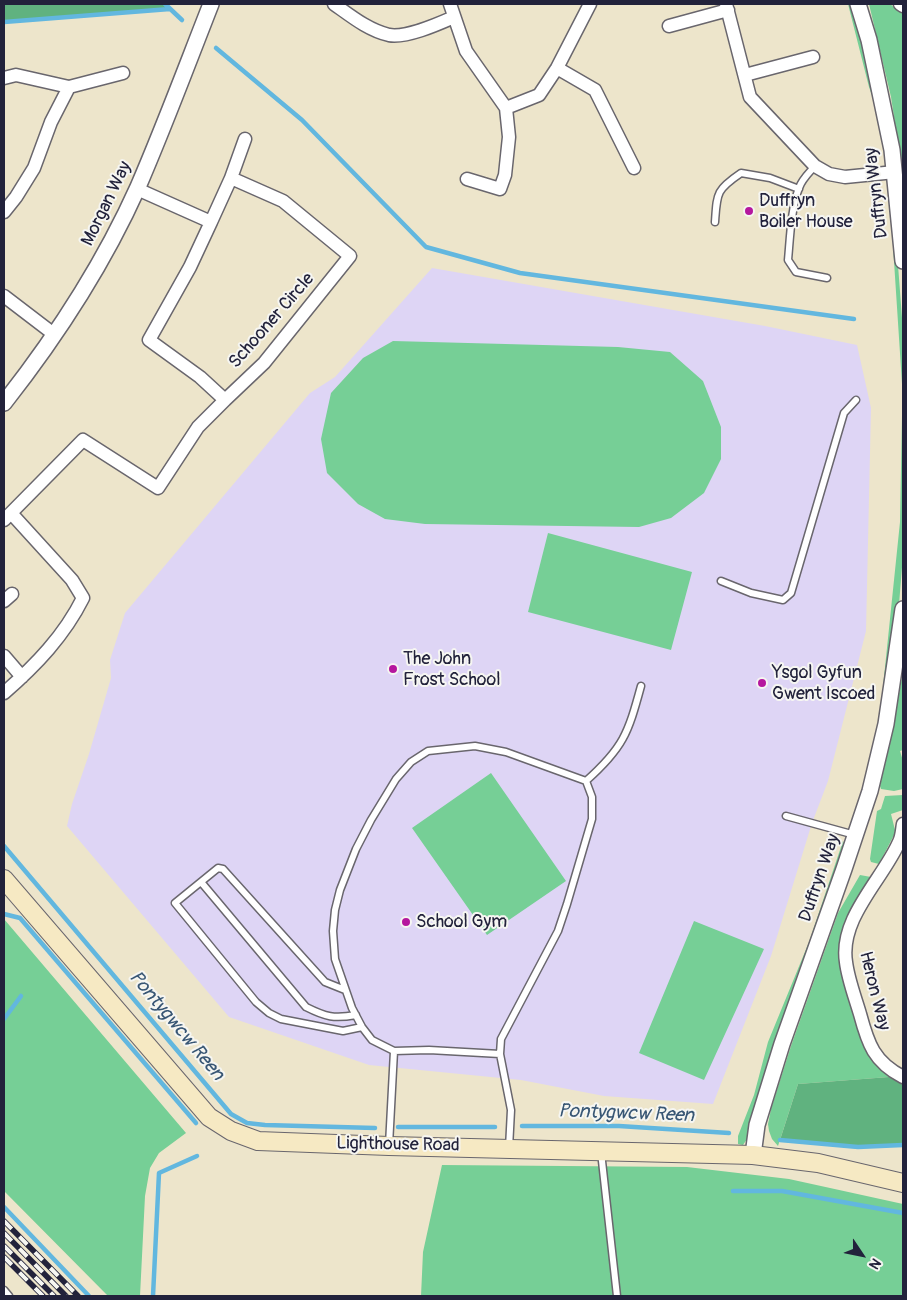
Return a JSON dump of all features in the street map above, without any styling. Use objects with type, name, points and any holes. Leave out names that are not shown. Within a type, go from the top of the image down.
[{"type":"main road","name":"Lighthouse Road","points":[[6,886],[209,1117],[231,1131],[258,1141],[753,1155],[818,1162],[903,1183]]},
{"type":"street","name":"Morgan Way","points":[[4,403],[55,335],[90,279],[137,189],[211,4]]},
{"type":"street","points":[[334,4],[363,24],[390,35],[432,27],[454,17]]},
{"type":"street","points":[[450,4],[466,50],[506,108],[508,137],[505,175],[500,189],[468,179]]},
{"type":"street","points":[[506,108],[539,94],[557,68],[590,4]]},
{"type":"street","name":"Duffryn Way","points":[[858,4],[869,40],[895,172],[903,261]]},
{"type":"street","points":[[669,26],[727,7],[750,97],[816,166],[829,174],[845,177],[895,172]]},
{"type":"street","points":[[745,75],[813,57]]},
{"type":"street","points":[[557,68],[595,90],[634,168]]},
{"type":"street","points":[[4,78],[16,75],[69,87],[123,73]]},
{"type":"street","points":[[4,212],[34,168],[51,122],[69,87]]},
{"type":"street","points":[[4,693],[44,655],[60,636],[83,598],[72,580],[7,517],[83,440],[158,488],[198,427],[226,400],[200,376],[148,340],[190,267],[231,178],[245,139]]},
{"type":"street","name":"Schooner Circle","points":[[226,400],[264,362],[350,256],[283,201],[231,178]]},
{"type":"street","points":[[137,189],[211,222]]},
{"type":"street","points":[[4,296],[55,335]]},
{"type":"street","name":"Duffryn Way","points":[[753,1155],[757,1125],[782,1044],[870,791],[886,724],[902,627],[903,609]]},
{"type":"street","points":[[4,656],[22,677]]},
{"type":"street","name":"Heron Way","points":[[903,824],[899,850],[851,926],[846,948],[846,962],[867,1037],[873,1050],[886,1067],[903,1077]]},
{"type":"lane","points":[[816,166],[806,175],[799,189],[792,224],[788,260],[796,272],[827,278]]},
{"type":"lane","points":[[715,222],[717,194],[726,183],[741,173],[770,178],[799,189]]},
{"type":"lane","points":[[721,581],[751,593],[783,600],[792,593],[844,413],[856,400]]},
{"type":"lane","points":[[586,781],[605,764],[624,737],[630,726],[641,686]]},
{"type":"lane","points":[[500,1054],[429,1050],[394,1051],[372,1040],[356,1015],[345,990],[335,959],[333,931],[335,910],[340,890],[356,849],[396,779],[411,762],[428,751],[475,746],[506,752],[586,781],[592,797],[592,819],[558,931],[501,1039],[500,1054],[511,1110],[509,1148]]},
{"type":"lane","points":[[786,816],[854,835]]},
{"type":"lane","points":[[345,990],[325,982],[226,872],[218,868],[175,903],[256,1002],[269,1014],[281,1019],[343,1031],[362,1027]]},
{"type":"lane","points":[[201,882],[306,1007],[320,1014],[339,1018],[356,1015]]},
{"type":"lane","points":[[389,1146],[394,1051]]},
{"type":"lane","points":[[601,1151],[618,1296]]},
{"type":"lane","points":[[4,1290],[10,1296]]},
{"type":"shaded area","name":"The John Frost School","points":[[432,268],[765,326],[857,345],[871,408],[866,631],[828,781],[812,823],[771,956],[713,1104],[604,1096],[521,1080],[369,1065],[229,1017],[67,826],[111,678],[110,660],[125,613],[310,393],[335,377]]},
{"type":"green space","points":[[4,4],[165,4],[170,9],[4,22]]},
{"type":"green space","points":[[848,4],[852,4],[880,114],[869,87]]},
{"type":"green space","points":[[869,4],[890,4],[903,14],[903,176],[891,97]]},
{"type":"green space","points":[[890,200],[897,252],[903,331],[902,384]]},
{"type":"green space","points":[[393,341],[618,347],[670,352],[703,381],[721,427],[721,459],[704,493],[671,518],[639,527],[425,524],[385,519],[358,504],[327,473],[321,439],[331,393],[363,358]]},
{"type":"green space","points":[[902,416],[903,555],[898,617],[883,707],[881,706],[900,522]]},
{"type":"green space","points":[[548,533],[692,572],[671,650],[528,612]]},
{"type":"green space","points":[[903,672],[903,750],[900,751],[903,761],[903,789],[894,791],[881,789],[880,786]]},
{"type":"green space","points":[[491,773],[566,881],[487,935],[412,828]]},
{"type":"green space","points":[[903,795],[903,810],[891,814],[895,830],[894,835],[879,864],[871,862],[877,811],[881,809],[885,796]]},
{"type":"green space","points":[[843,841],[845,846],[749,1136],[743,1145],[738,1144],[738,1136],[754,1095],[768,1042],[809,942]]},
{"type":"green space","points":[[860,875],[871,877],[853,908],[846,986],[863,1045],[870,1058],[889,1077],[798,1084],[778,1146],[772,1139],[769,1131],[768,1124],[771,1109],[838,913]]},
{"type":"green space","points":[[4,919],[186,1133],[159,1153],[150,1168],[145,1196],[140,1296],[108,1296],[4,1191]]},
{"type":"green space","points":[[694,921],[764,949],[704,1080],[639,1053]]},
{"type":"green space","points":[[889,1077],[903,1085],[903,1145],[858,1147],[780,1140],[798,1084]]},
{"type":"green space","points":[[442,1165],[687,1167],[789,1179],[903,1204],[903,1296],[421,1296],[423,1252]]},
{"type":"waterway","points":[[165,4],[182,20]]},
{"type":"waterway","points":[[4,22],[170,9]]},
{"type":"waterway","points":[[216,48],[302,120],[426,247],[520,273],[854,319]]},
{"type":"waterway","name":"Pontygwcw Reen","points":[[4,846],[231,1114],[247,1123],[265,1125],[375,1128]]},
{"type":"waterway","points":[[4,914],[20,918],[196,1123]]},
{"type":"waterway","points":[[4,1019],[21,996]]},
{"type":"waterway","name":"Pontygwcw Reen","points":[[522,1126],[619,1126],[729,1133]]},
{"type":"waterway","name":"Pontygwcw Reen","points":[[398,1127],[495,1127]]},
{"type":"waterway","name":"Pontygwcw Reen","points":[[780,1140],[858,1147],[903,1145]]},
{"type":"waterway","points":[[153,1296],[159,1173],[197,1156]]},
{"type":"waterway","points":[[733,1191],[782,1191],[903,1213]]},
{"type":"waterway","points":[[4,1207],[89,1296]]},
{"type":"railway","points":[[4,1221],[78,1296]]},
{"type":"railway","points":[[4,1233],[66,1296]]},
{"type":"railway","points":[[4,1246],[54,1296]]},
{"type":"railway","points":[[4,1257],[43,1296]]},
{"type":"place","name":"Duffryn Boiler House","points":[[749,211]]},
{"type":"place","name":"The John Frost School","points":[[393,669]]},
{"type":"place","name":"Ysgol Gyfun Gwent Iscoed","points":[[762,683]]},
{"type":"place","name":"School Gym","points":[[406,922]]}]
